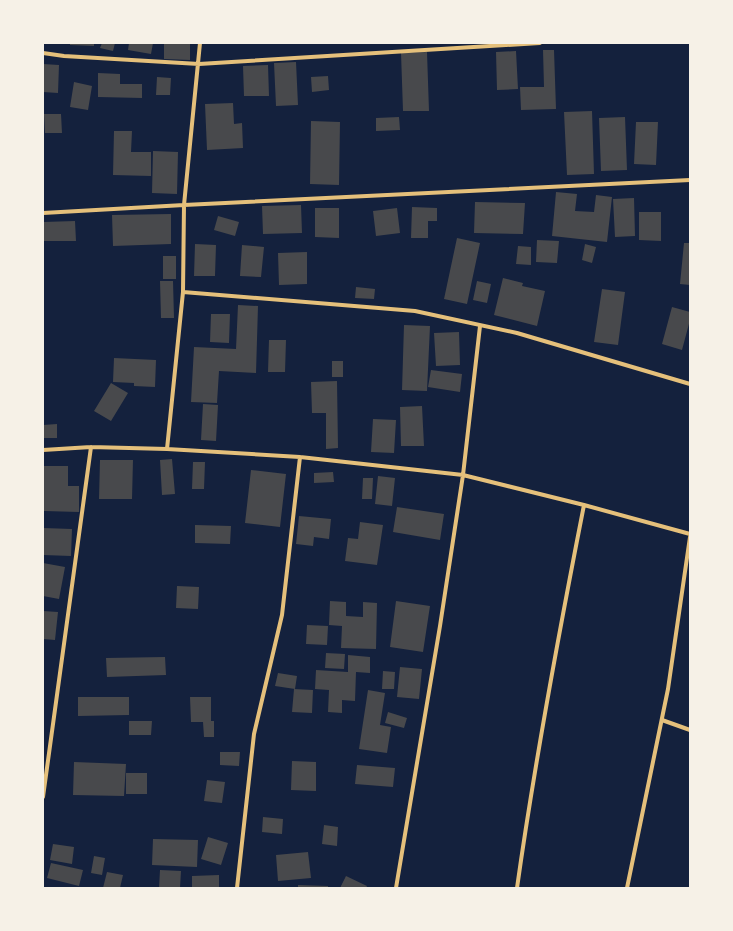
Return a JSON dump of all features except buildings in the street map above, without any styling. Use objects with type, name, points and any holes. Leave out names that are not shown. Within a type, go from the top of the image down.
[{"type":"street","points":[[167,449],[183,292],[184,205],[200,43]]},
{"type":"street","points":[[43,53],[64,56],[199,64],[540,43]]},
{"type":"street","points":[[43,213],[690,180]]},
{"type":"street","points":[[183,292],[415,311],[517,333],[690,384]]},
{"type":"street","points":[[396,888],[440,626],[463,475],[480,326]]},
{"type":"street","points":[[43,798],[91,447]]},
{"type":"street","points":[[43,450],[91,447],[167,449],[300,456],[463,475],[584,505],[690,535],[668,689],[627,888]]},
{"type":"street","points":[[237,888],[254,734],[282,615],[300,456]]},
{"type":"street","points":[[517,888],[527,816],[550,679],[584,505]]},
{"type":"street","points":[[662,720],[690,730]]}]
